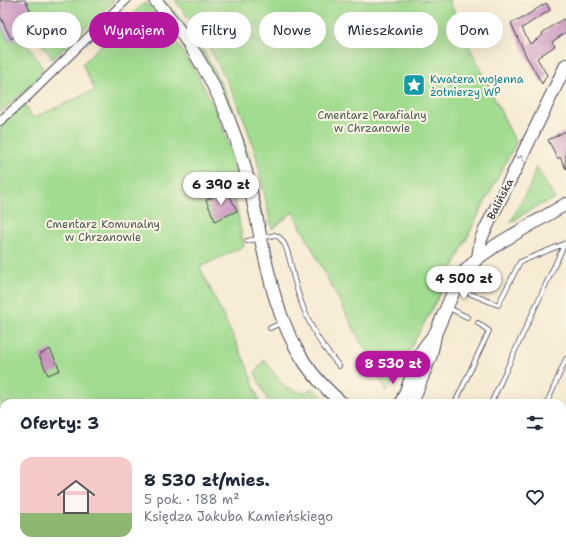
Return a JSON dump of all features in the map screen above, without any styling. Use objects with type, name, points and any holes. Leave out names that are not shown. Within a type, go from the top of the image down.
[{"type":"main road","points":[[155,0],[172,20],[194,51],[227,114],[244,164],[274,294],[284,322],[291,339],[305,363],[318,380],[338,399]]},
{"type":"main road","name":"Balińska","points":[[478,258],[481,239],[566,64]]},
{"type":"main road","points":[[414,399],[431,355],[436,332],[464,272],[478,258],[566,204]]},
{"type":"main road","points":[[488,224],[493,238],[506,240]]},
{"type":"main road","points":[[403,399],[423,350],[436,332]]},
{"type":"main road","points":[[397,399],[409,383]]},
{"type":"street","points":[[0,121],[25,99],[126,0]]},
{"type":"lane","points":[[247,241],[275,235],[279,236],[282,240],[289,258],[299,298],[315,334],[339,366]]},
{"type":"lane","points":[[456,288],[498,305],[520,262],[566,242]]},
{"type":"lane","points":[[493,399],[566,242]]},
{"type":"lane","points":[[447,307],[466,317]]},
{"type":"lane","points":[[270,328],[284,322]]},
{"type":"lane","points":[[457,399],[489,331],[478,323]]},
{"type":"lane","points":[[549,399],[566,359]]},
{"type":"shaded area","points":[[0,0],[27,0],[33,12],[12,12],[12,41],[9,42],[0,24]]},
{"type":"green space","points":[[27,0],[115,0],[102,12],[89,12],[89,25],[81,32],[81,12],[33,12]]},
{"type":"green space","points":[[161,0],[164,0],[174,12],[171,12]]},
{"type":"green space","name":"Cmentarz Parafialny w Chrzanowie","points":[[175,0],[449,0],[454,12],[446,12],[446,48],[470,48],[516,143],[479,213],[441,292],[387,392],[293,212],[272,229],[256,155],[245,121],[230,87],[209,48],[251,48],[251,12],[187,12],[187,16]]},
{"type":"green space","name":"Cmentarz Komunalny w Chrzanowie","points":[[144,3],[155,12],[135,12]]},
{"type":"green space","points":[[179,18],[187,28],[187,32],[179,21]]},
{"type":"green space","points":[[0,24],[9,42],[12,41],[12,48],[30,48],[44,70],[24,92],[0,112]]},
{"type":"green space","name":"Cmentarz Komunalny w Chrzanowie","points":[[179,47],[189,61],[215,108],[238,176],[231,179],[244,246],[200,267],[246,364],[259,399],[0,399],[0,125],[25,105],[33,118],[95,90],[82,64],[98,48],[179,48]]},
{"type":"green space","points":[[44,48],[65,48],[53,59]]},
{"type":"green space","points":[[199,48],[202,48],[226,93],[239,126],[249,158],[265,227],[262,226],[209,67]]},
{"type":"green space","points":[[536,166],[555,199],[535,207],[510,223],[531,183]]},
{"type":"green space","points":[[264,360],[285,387],[304,393],[313,388],[324,399],[267,399],[255,373]]},
{"type":"building","points":[[0,0],[25,0],[31,12],[12,12],[11,39],[0,16]]},
{"type":"building","points":[[546,3],[550,10],[522,28],[530,44],[543,35],[542,33],[563,19],[566,23],[566,32],[552,42],[555,46],[537,58],[547,75],[542,84],[525,54],[511,23],[517,20],[518,21]]},
{"type":"building","points":[[566,131],[566,169],[560,157],[558,159],[548,140]]},
{"type":"building","points":[[227,190],[237,211],[215,221],[206,200]]},
{"type":"building","points":[[50,349],[60,370],[48,375],[39,355]]},
{"type":"place","name":"Kwatera wojenna żołnierzy WP","points":[[414,85]]}]
